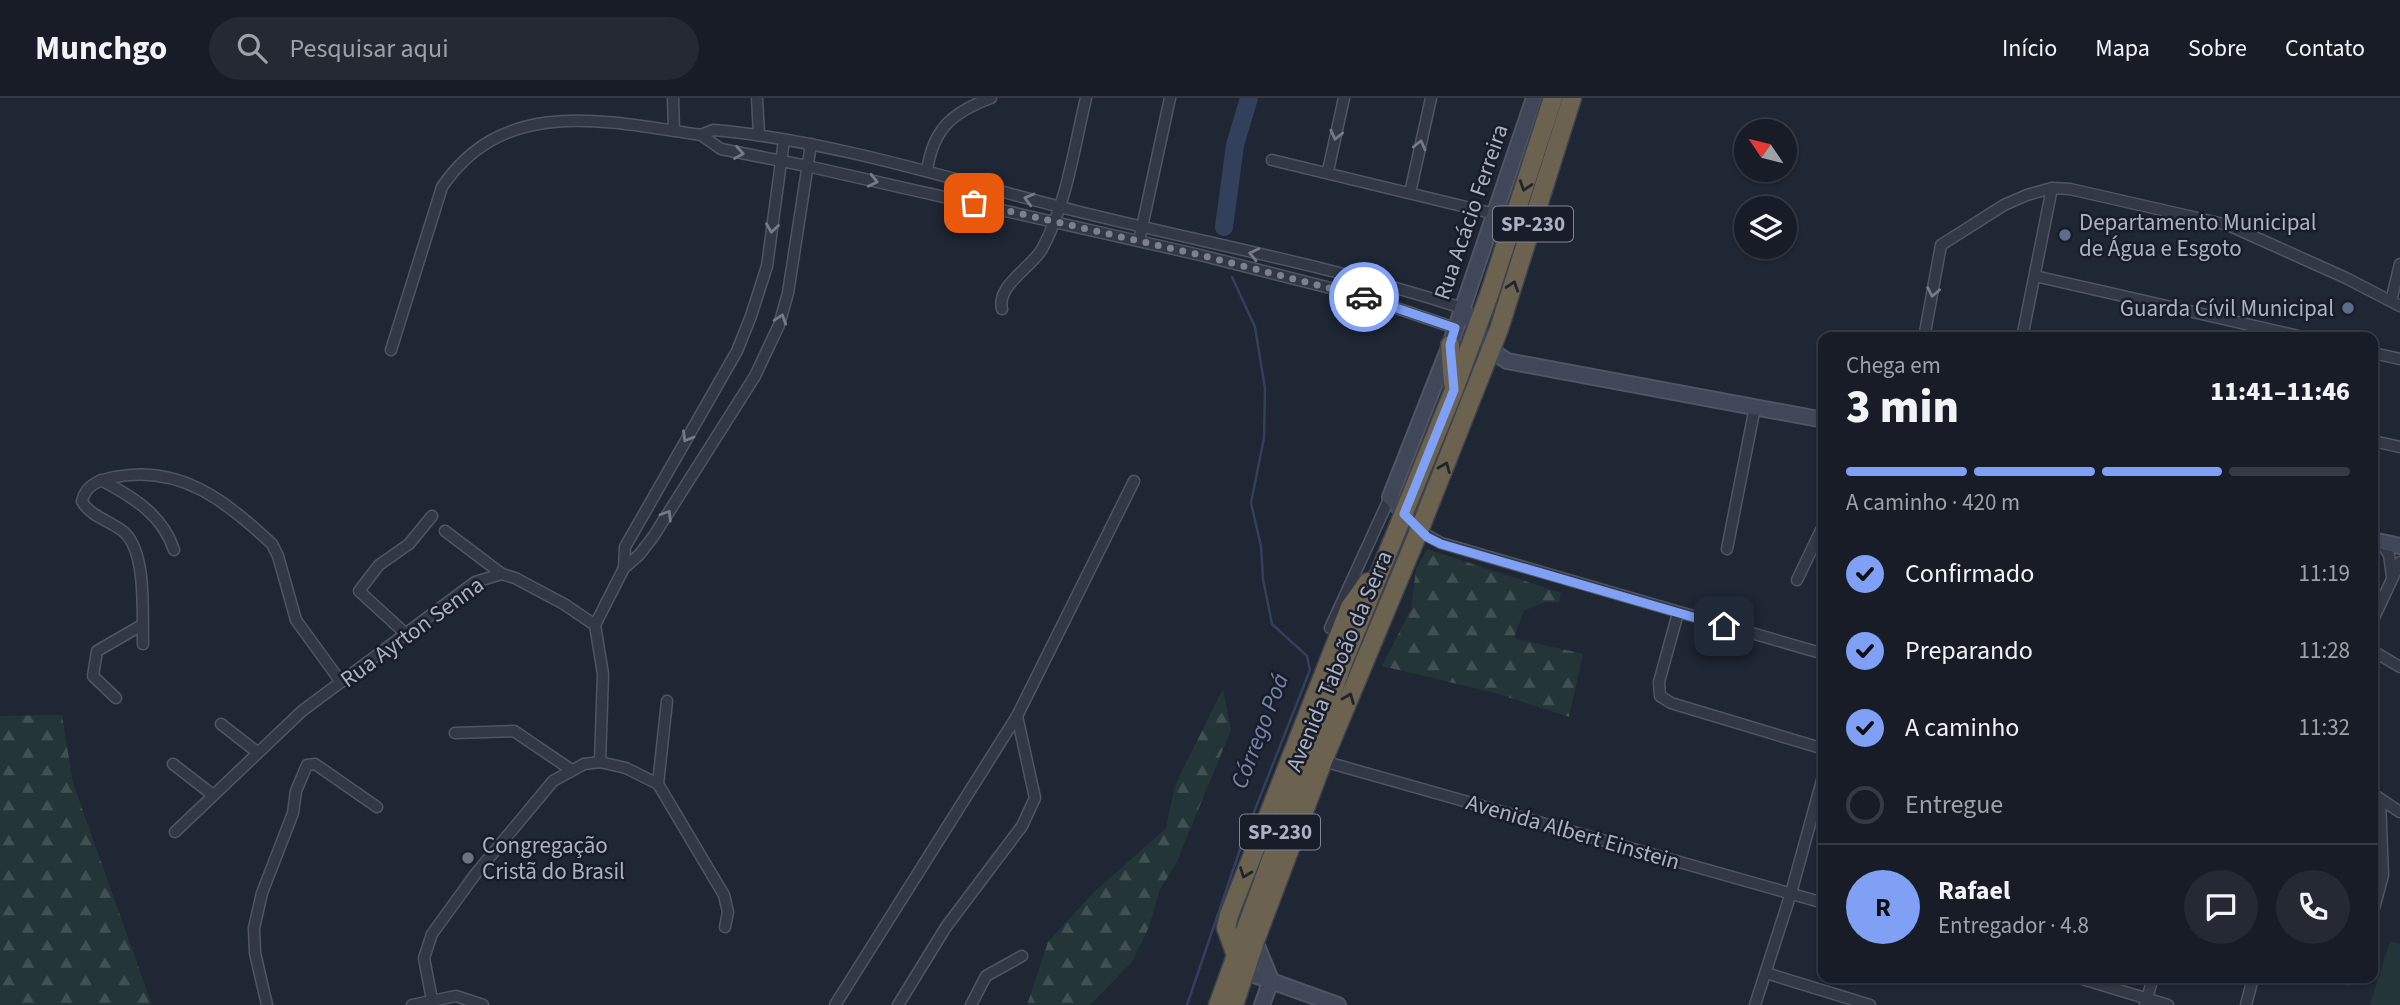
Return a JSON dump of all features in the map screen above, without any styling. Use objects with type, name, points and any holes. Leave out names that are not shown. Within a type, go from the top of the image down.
[{"type":"highway","points":[[1533,160],[1543,98]]},
{"type":"highway","name":"Avenida Taboão da Serra","points":[[1218,1005],[1339,672],[1454,390],[1553,98]]},
{"type":"highway","name":"Avenida Taboão da Serra","points":[[1234,1005],[1255,941],[1323,761],[1484,368],[1497,355],[1572,98]]},
{"type":"highway","points":[[1453,337],[1454,390]]},
{"type":"highway","points":[[1235,957],[1246,972]]},
{"type":"main road","name":"Rua Acácio Ferreira","points":[[1390,497],[1453,337],[1534,98]]},
{"type":"main road","points":[[1462,308],[1497,355],[1818,419]]},
{"type":"main road","points":[[1390,497],[1419,531]]},
{"type":"main road","points":[[2378,541],[2400,547]]},
{"type":"main road","points":[[1255,941],[1271,980],[1262,1005]]},
{"type":"main road","points":[[1246,972],[1338,1005]]},
{"type":"street","points":[[673,98],[674,131]]},
{"type":"street","points":[[757,98],[759,134]]},
{"type":"street","points":[[928,171],[933,146],[946,124],[965,108],[991,98]]},
{"type":"street","points":[[1002,310],[1000,302],[1007,287],[1032,262],[1055,222],[1086,98]]},
{"type":"street","points":[[1139,242],[1170,98]]},
{"type":"street","points":[[1328,171],[1344,98]]},
{"type":"street","points":[[1410,192],[1431,98]]},
{"type":"street","points":[[549,109],[599,115],[701,135],[721,149],[1200,255],[1358,295],[1453,337]]},
{"type":"street","points":[[701,135],[713,130],[759,134],[811,144],[928,171],[1204,242],[1363,278],[1462,308]]},
{"type":"street","points":[[391,350],[442,187],[465,149],[484,132]]},
{"type":"street","points":[[624,568],[625,547],[737,351],[751,316],[767,266],[784,140]]},
{"type":"street","points":[[600,762],[603,674],[595,625],[624,568],[653,537],[755,376],[769,347],[788,293],[811,144]]},
{"type":"street","points":[[1272,160],[1328,171],[1495,214]]},
{"type":"street","points":[[2023,332],[2052,188]]},
{"type":"street","points":[[1925,332],[1941,245],[2004,205],[2052,188],[2089,191],[2228,225],[2396,303],[2400,264]]},
{"type":"street","points":[[1200,255],[1204,242]]},
{"type":"street","points":[[1278,275],[1281,260]]},
{"type":"street","points":[[2035,276],[2281,332]]},
{"type":"street","points":[[1358,295],[1363,278]]},
{"type":"street","points":[[2378,354],[2400,359]]},
{"type":"street","points":[[1727,549],[1755,407]]},
{"type":"street","points":[[2378,442],[2400,447]]},
{"type":"street","points":[[144,644],[139,561],[134,545],[126,535],[90,511],[82,501],[89,487],[101,480],[154,474],[181,479],[206,490],[272,544],[278,556],[296,620],[341,682]]},
{"type":"street","points":[[101,480],[134,499],[161,522],[174,550]]},
{"type":"street","points":[[835,1005],[1017,716],[1134,481]]},
{"type":"street","name":"Rua Acácio Ferreira","points":[[1330,628],[1390,497]]},
{"type":"street","points":[[406,634],[359,591],[379,565],[409,544],[432,516]]},
{"type":"street","points":[[445,531],[502,574]]},
{"type":"street","points":[[1419,531],[1441,544],[1818,652]]},
{"type":"street","points":[[1797,580],[1818,536]]},
{"type":"street","points":[[2378,542],[2389,555],[2392,576]]},
{"type":"street","points":[[2378,608],[2400,562]]},
{"type":"street","name":"Rua Ayrton Senna","points":[[175,832],[302,712],[475,582],[502,574],[539,589],[595,625]]},
{"type":"street","points":[[1678,613],[1658,682],[1660,696],[1671,703],[1818,747]]},
{"type":"street","points":[[116,698],[102,688],[93,676],[97,651],[142,625]]},
{"type":"street","points":[[2378,654],[2400,667]]},
{"type":"street","points":[[658,784],[667,701]]},
{"type":"street","points":[[898,1005],[946,926],[1021,826],[1035,798],[1017,716]]},
{"type":"street","points":[[221,724],[257,752]]},
{"type":"street","points":[[455,733],[514,731],[570,769]]},
{"type":"street","name":"Avenida Albert Einstein","points":[[1323,761],[1818,901]]},
{"type":"street","points":[[267,1005],[255,953],[254,928],[262,893],[293,813],[296,791],[309,762],[377,807]]},
{"type":"street","points":[[432,1000],[424,958],[432,934],[509,833],[553,781],[570,769],[600,762],[626,768],[658,784],[724,895],[728,912],[724,927]]},
{"type":"street","points":[[173,764],[213,795]]},
{"type":"street","points":[[2378,798],[2400,812]]},
{"type":"street","points":[[1755,1005],[1818,808]]},
{"type":"street","points":[[2378,810],[2383,875],[2378,894]]},
{"type":"street","points":[[971,1005],[986,976],[1022,956]]},
{"type":"street","points":[[1766,974],[1870,1005]]},
{"type":"street","points":[[2093,983],[2146,1002],[2168,1005]]},
{"type":"street","points":[[2146,1002],[2152,983]]},
{"type":"street","points":[[2246,1005],[2252,983]]},
{"type":"street","points":[[412,1005],[465,997],[483,1005]]},
{"type":"green space","points":[[1427,549],[1561,593],[1559,603],[1546,602],[1524,610],[1514,638],[1583,654],[1569,717],[1495,693],[1382,666],[1411,609],[1416,569]]},
{"type":"green space","points":[[1223,689],[1231,730],[1175,866],[1160,889],[1149,927],[1132,962],[1090,1005],[1027,1005],[1048,942],[1092,894],[1166,828],[1175,785]]},
{"type":"green space","points":[[62,715],[73,783],[152,1005],[0,1005],[0,716]]},
{"type":"green space","points":[[2390,941],[2400,944],[2400,1005],[2370,1004]]},
{"type":"waterway","name":"Córrego Poá","points":[[1224,227],[1235,145],[1249,98]]},
{"type":"waterway","name":"Córrego Poá","points":[[1187,1005],[1245,835],[1310,670],[1307,656],[1272,624],[1263,579],[1261,546],[1251,503],[1264,438],[1265,388],[1255,327],[1232,277]]},
{"type":"way so far","points":[[974,203],[1200,255],[1364,297]]},
{"type":"place","name":"Departamento Municipal de Água e Esgoto","points":[[2065,235]]},
{"type":"place","name":"Guarda Cívil Municipal","points":[[2348,308]]},
{"type":"place","name":"Congregação Cristã do Brasil","points":[[468,858]]},
{"type":"route","points":[[1364,297],[1455,328],[1450,345],[1454,390],[1404,514],[1419,531],[1441,544],[1724,626]]}]
